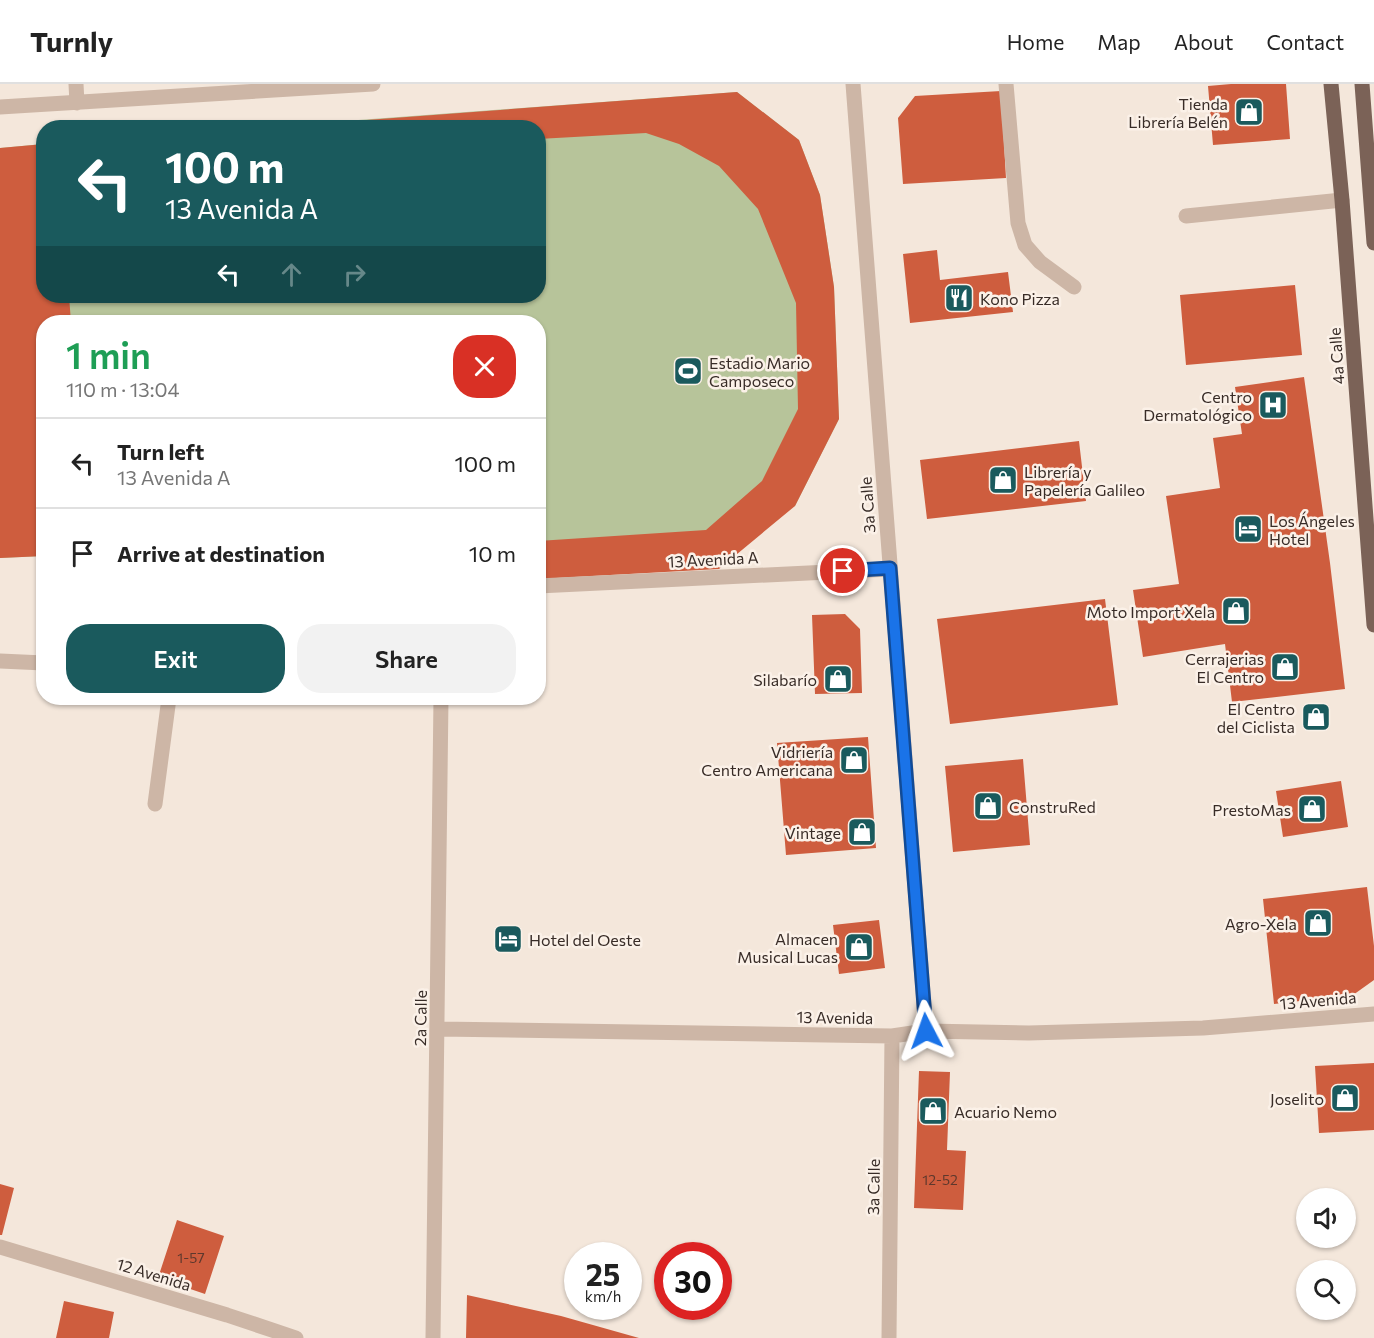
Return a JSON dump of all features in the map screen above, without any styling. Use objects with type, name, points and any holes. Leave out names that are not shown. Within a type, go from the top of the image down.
[{"type":"main road","name":"4a Calle","points":[[1331,84],[1374,625]]},
{"type":"main road","points":[[1362,84],[1374,243]]},
{"type":"street","points":[[76,84],[78,103]]},
{"type":"street","points":[[0,107],[373,84]]},
{"type":"street","name":"3a Calle","points":[[853,84],[926,1031]]},
{"type":"street","points":[[1006,84],[1018,223],[1025,245],[1040,262],[1074,287]]},
{"type":"street","points":[[1186,216],[1342,200]]},
{"type":"street","name":"13 Avenida A","points":[[546,586],[890,568]]},
{"type":"street","points":[[0,661],[36,663]]},
{"type":"street","points":[[155,804],[168,705]]},
{"type":"street","name":"2a Calle","points":[[433,1338],[441,705]]},
{"type":"street","name":"13 Avenida","points":[[438,1029],[892,1036],[926,1031],[1029,1033],[1203,1028],[1374,1014]]},
{"type":"street","name":"3a Calle","points":[[889,1338],[892,1036]]},
{"type":"street","name":"12 Avenida","points":[[0,1247],[296,1338]]},
{"type":"green space","name":"Estadio Mario Camposeco","points":[[737,92],[799,140],[820,195],[834,287],[839,419],[795,506],[546,577],[546,315],[36,315],[36,556],[0,558],[0,148],[36,145],[36,303],[546,303],[546,120],[359,120]]},
{"type":"building","name":"Tienda Librería Belén","points":[[1286,84],[1290,139],[1213,145],[1208,86]]},
{"type":"building","points":[[1001,91],[1006,178],[903,184],[898,118],[915,96]]},
{"type":"building","points":[[737,92],[799,140],[820,195],[834,287],[839,419],[795,506],[719,569],[546,579],[546,540],[706,530],[762,481],[798,409],[796,303],[758,209],[719,166],[679,144],[646,133],[546,139],[546,120],[366,120]]},
{"type":"building","points":[[36,145],[36,303],[70,303],[70,315],[36,315],[36,556],[0,558],[0,148]]},
{"type":"building","name":"Kono Pizza","points":[[937,250],[940,280],[1008,272],[1013,312],[910,323],[903,254]]},
{"type":"building","points":[[1295,285],[1302,355],[1186,365],[1180,295]]},
{"type":"building","points":[[1304,377],[1345,689],[1232,702],[1225,644],[1143,657],[1133,590],[1179,584],[1166,496],[1220,488],[1213,438],[1242,434],[1235,387]]},
{"type":"building","name":"Librería y Papelería Galileo","points":[[1079,441],[1086,501],[927,519],[920,460]]},
{"type":"building","points":[[1105,599],[1118,705],[950,724],[937,619]]},
{"type":"building","points":[[845,614],[860,629],[862,693],[815,694],[812,615]]},
{"type":"building","points":[[868,737],[876,848],[786,855],[777,743]]},
{"type":"building","name":"ConstruRed","points":[[1023,759],[1030,845],[953,852],[945,766]]},
{"type":"building","name":"PrestoMas","points":[[1341,781],[1348,827],[1283,837],[1276,791]]},
{"type":"building","name":"Agro-Xela","points":[[1367,887],[1374,946],[1374,980],[1353,995],[1274,1004],[1263,899]]},
{"type":"building","name":"Almacen Musical Lucas","points":[[879,920],[885,968],[839,974],[833,925]]},
{"type":"building","name":"Joselito","points":[[1374,1063],[1374,1130],[1319,1133],[1315,1066]]},
{"type":"building","points":[[919,1071],[950,1072],[947,1150],[966,1151],[963,1210],[914,1208]]},
{"type":"building","points":[[0,1184],[14,1188],[2,1235],[0,1235]]},
{"type":"building","points":[[177,1220],[224,1236],[205,1294],[158,1278]]},
{"type":"building","points":[[467,1295],[561,1316],[564,1317],[564,1320],[575,1320],[639,1338],[466,1338]]},
{"type":"building","points":[[64,1301],[114,1312],[109,1338],[56,1338]]},
{"type":"place","name":"Tienda Librería Belén","points":[[1249,112]]},
{"type":"place","name":"Kono Pizza","points":[[959,298]]},
{"type":"place","name":"Estadio Mario Camposeco","points":[[688,371]]},
{"type":"place","name":"Centro Dermatológico","points":[[1273,405]]},
{"type":"place","name":"Librería y Papelería Galileo","points":[[1003,480]]},
{"type":"place","name":"Los Ángeles Hotel","points":[[1248,529]]},
{"type":"place","name":"Moto Import Xela","points":[[1236,611]]},
{"type":"place","name":"Cerrajerias El Centro","points":[[1285,667]]},
{"type":"place","name":"Silabarío","points":[[838,679]]},
{"type":"place","name":"El Centro del Ciclista","points":[[1316,717]]},
{"type":"place","name":"Vidriería Centro Americana","points":[[854,760]]},
{"type":"place","name":"ConstruRed","points":[[988,806]]},
{"type":"place","name":"PrestoMas","points":[[1312,809]]},
{"type":"place","name":"Vintage","points":[[862,832]]},
{"type":"place","name":"Agro-Xela","points":[[1318,923]]},
{"type":"place","name":"Hotel del Oeste","points":[[508,939]]},
{"type":"place","name":"Almacen Musical Lucas","points":[[859,947]]},
{"type":"place","name":"Joselito","points":[[1345,1098]]},
{"type":"place","name":"Acuario Nemo","points":[[933,1111]]},
{"type":"route","points":[[843,571],[890,568],[926,1031]]}]
